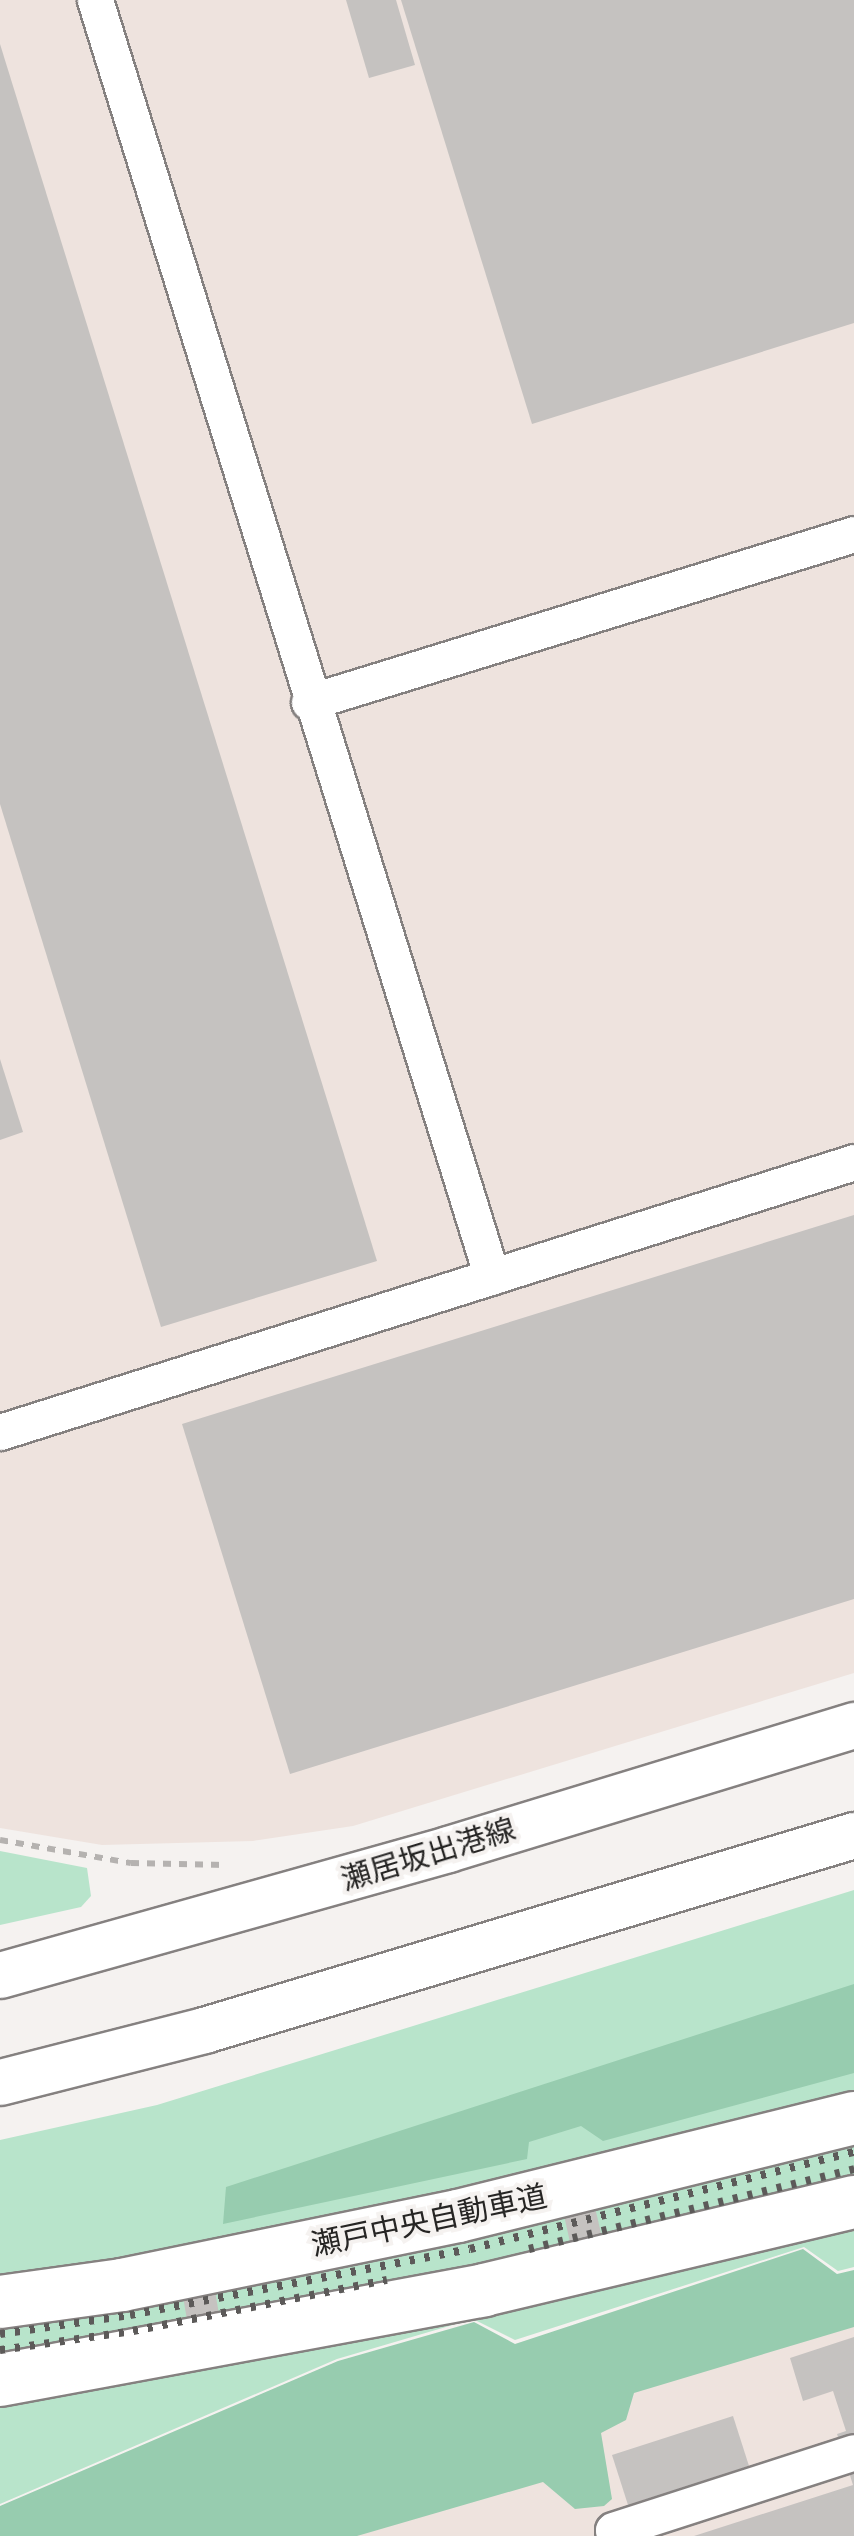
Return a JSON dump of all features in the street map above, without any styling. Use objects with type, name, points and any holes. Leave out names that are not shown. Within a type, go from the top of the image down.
[{"type":"highway","name":"瀬戸中央自動車道","points":[[0,2302],[122,2285],[458,2216],[854,2118]]},
{"type":"highway","points":[[0,2380],[484,2290],[854,2202]]},
{"type":"main road","name":"瀬居坂出港線","points":[[0,1975],[410,1860],[854,1725]]},
{"type":"main road","points":[[0,2082],[260,2013],[854,1835]]},
{"type":"lane","points":[[95,0],[309,702],[492,1277]]},
{"type":"lane","points":[[309,702],[854,534]]},
{"type":"lane","points":[[0,1432],[854,1162]]},
{"type":"lane","points":[[615,2536],[613,2530],[854,2452]]},
{"type":"path","points":[[0,1840],[131,1863],[226,1865]]},
{"type":"shaded area","points":[[0,0],[854,0],[854,1673],[353,1826],[253,1841],[102,1845],[0,1828]]},
{"type":"shaded area","points":[[854,2292],[854,2536],[0,2536],[0,2530]]},
{"type":"green space","points":[[0,1851],[87,1868],[91,1896],[81,1907],[0,1925]]},
{"type":"green space","points":[[854,1890],[854,2267],[838,2271],[804,2247],[515,2340],[473,2319],[337,2359],[0,2504],[0,2140],[157,2105]]},
{"type":"green space","points":[[854,1984],[854,2073],[603,2141],[581,2126],[529,2142],[527,2159],[223,2224],[226,2187]]},
{"type":"green space","points":[[803,2249],[837,2274],[854,2270],[854,2327],[634,2393],[626,2420],[601,2433],[612,2499],[604,2506],[575,2509],[543,2482],[357,2536],[0,2536],[0,2506],[338,2361],[474,2322],[515,2344]]},
{"type":"building","points":[[346,0],[396,0],[415,65],[369,78]]},
{"type":"building","points":[[401,0],[854,0],[854,323],[532,424]]},
{"type":"building","points":[[0,44],[377,1261],[161,1327],[0,804]]},
{"type":"building","points":[[0,1059],[23,1132],[0,1140]]},
{"type":"building","points":[[854,1215],[854,1599],[290,1774],[182,1424]]},
{"type":"building","points":[[585,2165],[613,2284],[581,2291],[554,2171]]},
{"type":"building","points":[[207,2245],[228,2366],[196,2371],[175,2251]]},
{"type":"building","points":[[854,2337],[854,2536],[694,2536],[853,2485],[837,2434],[846,2431],[833,2391],[803,2401],[790,2358]]},
{"type":"building","points":[[733,2416],[749,2466],[628,2505],[612,2455]]},
{"type":"railway","points":[[0,2334],[130,2315],[470,2249],[854,2152]]},
{"type":"railway","points":[[529,2249],[854,2169]]},
{"type":"railway","points":[[0,2350],[133,2331],[387,2280]]}]
